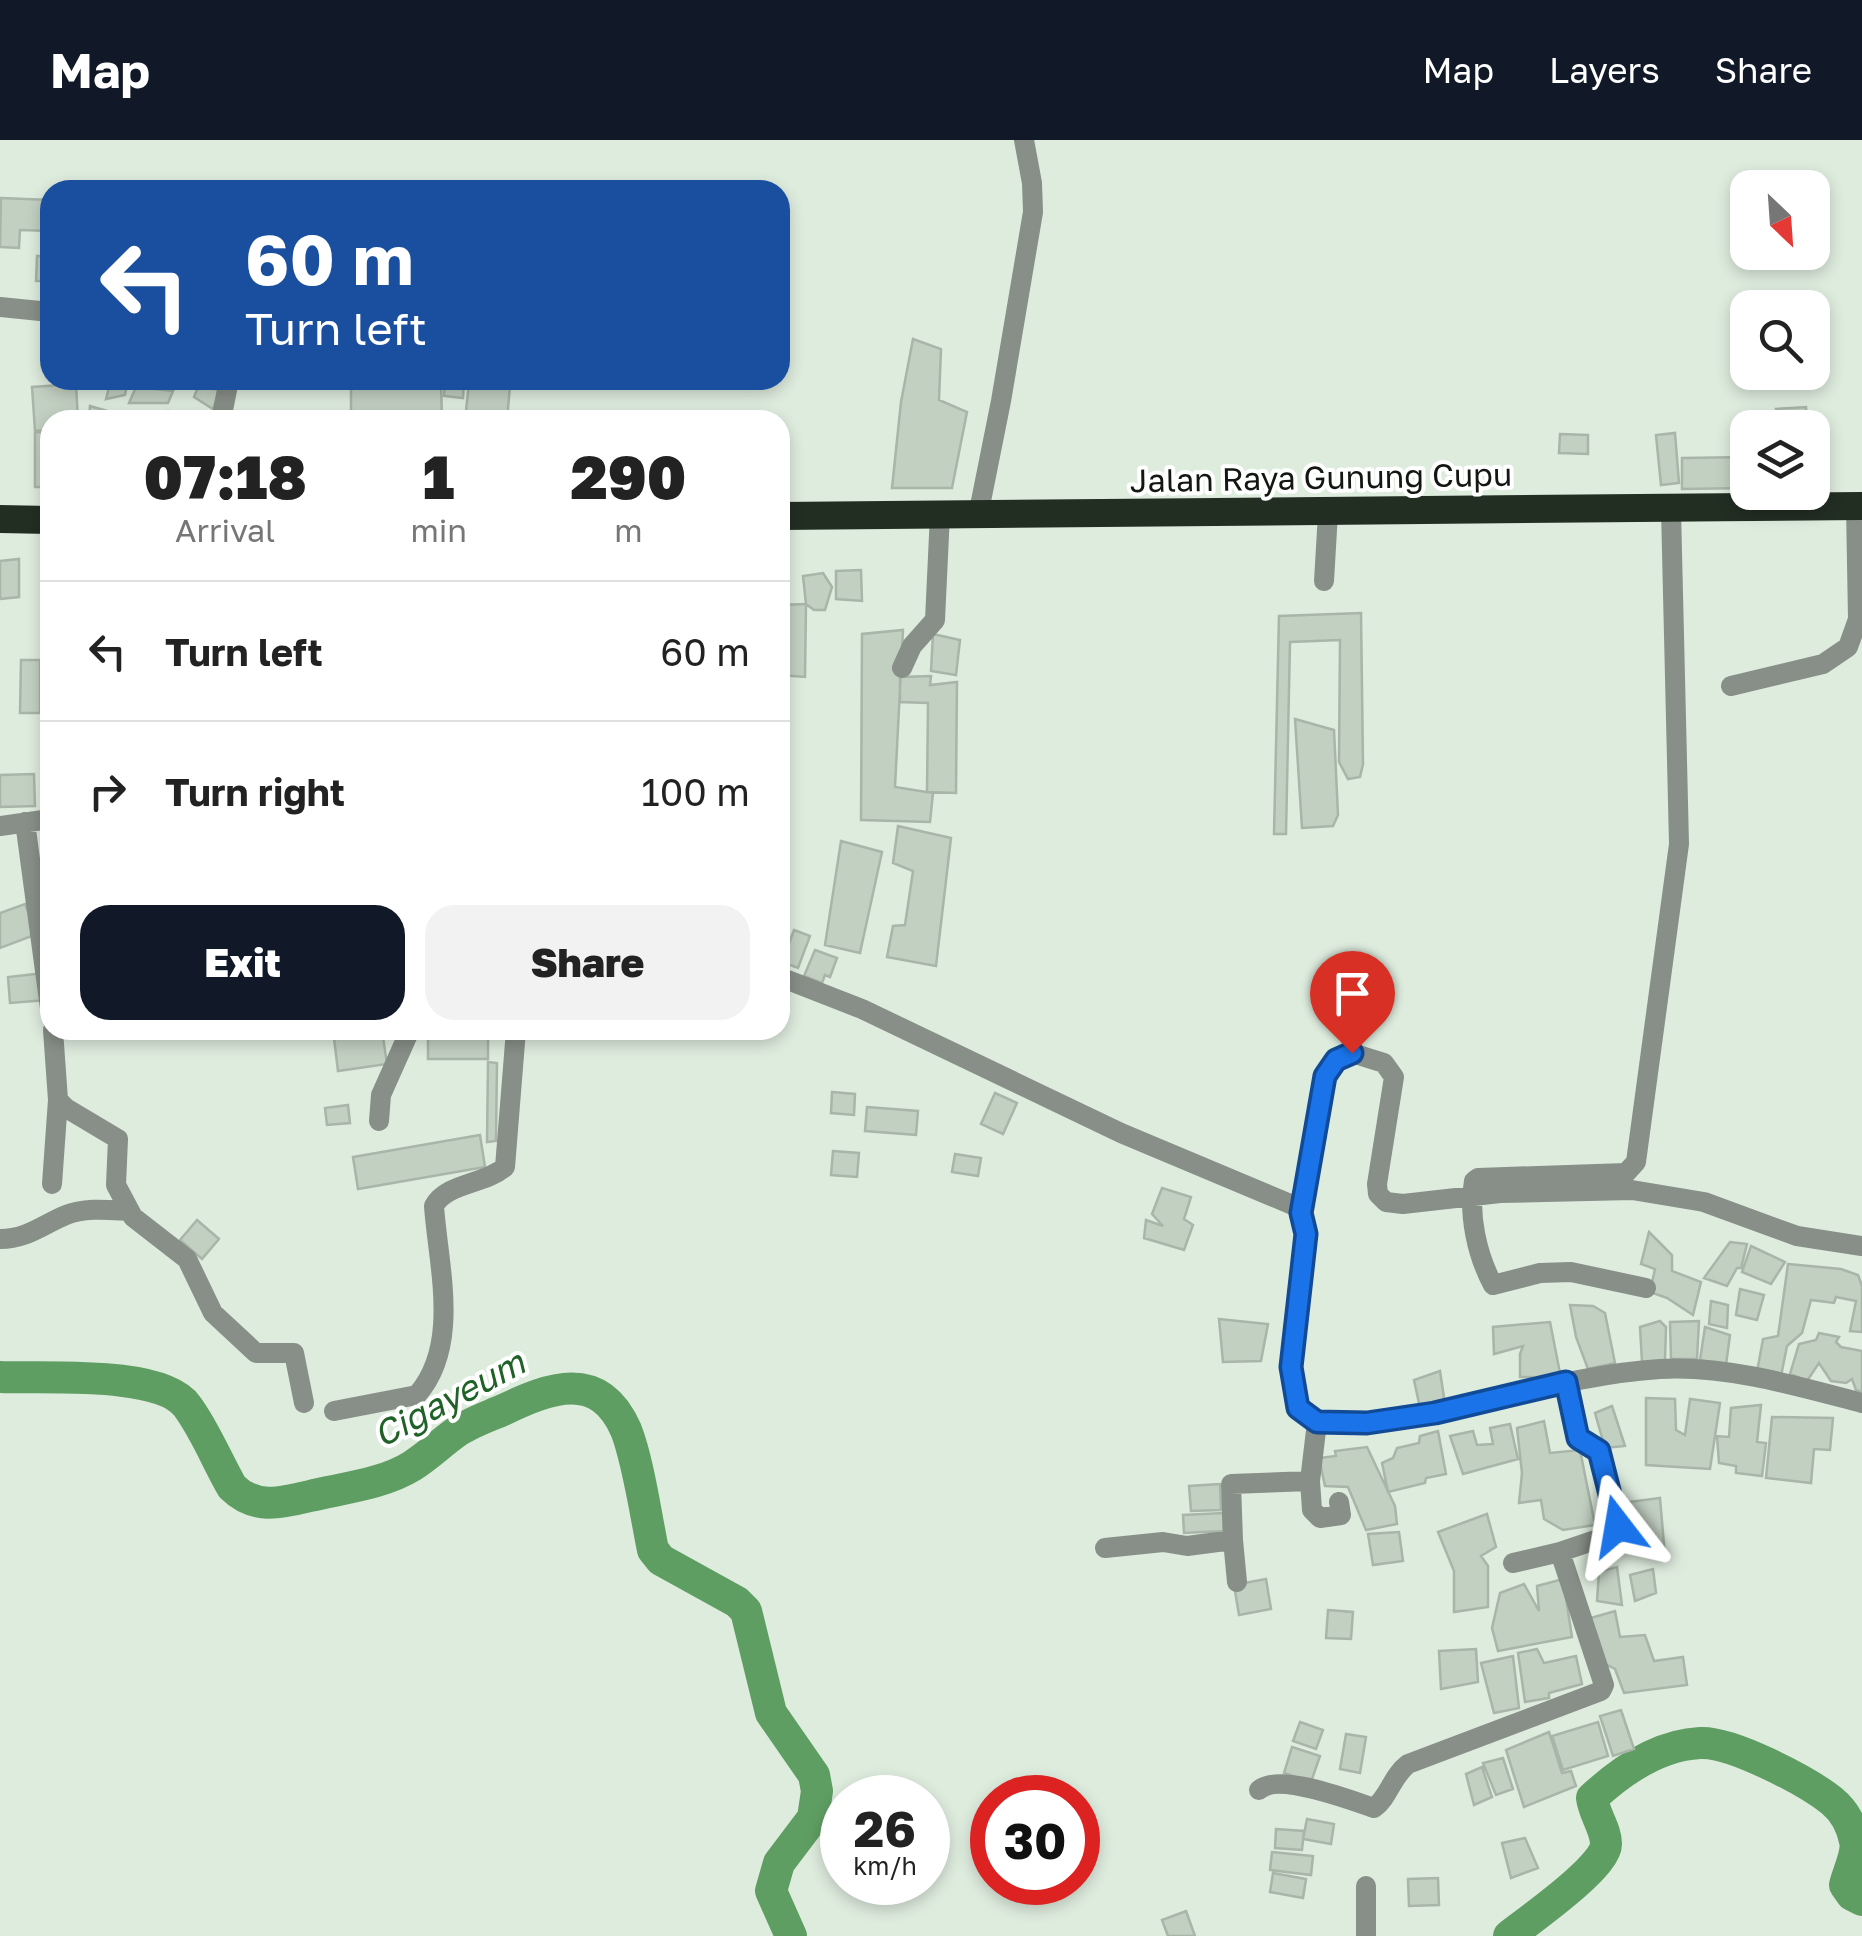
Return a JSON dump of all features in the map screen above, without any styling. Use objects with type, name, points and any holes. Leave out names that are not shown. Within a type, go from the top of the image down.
[{"type":"highway","name":"Jalan Raya Gunung Cupu","points":[[790,516],[1859,506]]},
{"type":"highway","points":[[0,520],[40,520]]},
{"type":"street","points":[[978,516],[1002,401],[1033,212],[1024,140]]},
{"type":"street","points":[[0,307],[40,311]]},
{"type":"street","points":[[1731,686],[1824,664],[1848,646],[1858,619],[1859,506]]},
{"type":"street","points":[[1646,1288],[1571,1272],[1540,1274],[1493,1285],[1476,1235],[1472,1191],[1482,1178],[1626,1173],[1636,1162],[1679,844],[1671,510]]},
{"type":"street","points":[[1324,581],[1328,513]]},
{"type":"street","points":[[902,668],[912,646],[935,620],[940,514]]},
{"type":"street","points":[[0,826],[40,821]]},
{"type":"street","points":[[26,822],[40,930]]},
{"type":"street","points":[[790,981],[862,1010],[1121,1132],[1287,1201],[1301,1213]]},
{"type":"street","points":[[52,1184],[58,1100],[54,1040]]},
{"type":"street","points":[[378,1122],[382,1095],[406,1040]]},
{"type":"street","points":[[334,1411],[417,1395],[431,1374],[442,1340],[443,1304],[434,1206],[442,1194],[495,1176],[505,1167],[515,1040]]},
{"type":"street","points":[[1862,1246],[1797,1236],[1704,1202],[1632,1190],[1472,1191],[1403,1204],[1381,1198],[1377,1184],[1394,1077],[1384,1063],[1352,1053],[1336,1060],[1325,1076],[1301,1213],[1306,1234],[1292,1381],[1298,1408],[1317,1422],[1367,1423],[1435,1413],[1566,1382],[1662,1368],[1762,1380],[1862,1402]]},
{"type":"street","points":[[58,1100],[118,1138],[116,1184],[130,1211],[186,1259],[212,1313],[256,1353],[294,1353],[304,1403]]},
{"type":"street","points":[[0,1240],[26,1236],[68,1214],[130,1211]]},
{"type":"street","points":[[1513,1563],[1616,1533],[1618,1526],[1599,1451],[1578,1438],[1566,1382]]},
{"type":"street","points":[[1317,1422],[1310,1504],[1316,1517],[1341,1515],[1339,1502]]},
{"type":"street","points":[[1237,1582],[1231,1484],[1310,1481]]},
{"type":"street","points":[[1104,1548],[1163,1542],[1187,1546],[1233,1540]]},
{"type":"street","points":[[1260,1790],[1272,1783],[1338,1796],[1374,1808],[1397,1772],[1408,1764],[1601,1692],[1604,1684],[1560,1552]]},
{"type":"street","points":[[1366,1886],[1366,1936]]},
{"type":"building","points":[[1,198],[40,200],[40,231],[20,230],[19,248],[0,247]]},
{"type":"building","points":[[37,256],[40,256],[40,281],[36,281]]},
{"type":"building","points":[[913,339],[941,349],[939,400],[967,412],[952,488],[892,488],[901,402]]},
{"type":"building","points":[[32,387],[76,390],[77,410],[40,410],[40,431],[35,431]]},
{"type":"building","points":[[108,390],[126,390],[125,395],[106,399]]},
{"type":"building","points":[[135,390],[173,391],[168,403],[129,403]]},
{"type":"building","points":[[197,390],[220,390],[213,409],[194,397]]},
{"type":"building","points":[[351,390],[441,390],[442,410],[351,410]]},
{"type":"building","points":[[444,390],[463,390],[463,398],[444,396]]},
{"type":"building","points":[[468,390],[510,390],[508,410],[466,410]]},
{"type":"building","points":[[35,432],[40,432],[40,487],[35,487]]},
{"type":"building","points":[[1675,433],[1679,483],[1661,485],[1656,435]]},
{"type":"building","points":[[1560,434],[1588,435],[1588,454],[1559,453]]},
{"type":"building","points":[[1730,457],[1730,488],[1682,489],[1682,458]]},
{"type":"building","points":[[19,559],[19,597],[0,599],[0,561]]},
{"type":"building","points":[[861,570],[862,601],[836,599],[836,571]]},
{"type":"building","points":[[823,573],[832,587],[825,610],[814,610],[806,604],[803,576]]},
{"type":"building","points":[[806,604],[805,677],[790,676],[790,605]]},
{"type":"building","points":[[1361,613],[1360,777],[1348,779],[1339,762],[1340,640],[1290,642],[1286,834],[1274,834],[1279,616]]},
{"type":"building","points":[[903,630],[895,787],[933,793],[930,822],[861,820],[862,634]]},
{"type":"building","points":[[933,634],[960,640],[956,675],[931,671]]},
{"type":"building","points":[[21,660],[40,660],[40,713],[20,713]]},
{"type":"building","points":[[931,676],[930,685],[957,682],[956,793],[927,792],[928,703],[900,702],[900,677]]},
{"type":"building","points":[[1295,719],[1334,730],[1338,815],[1333,826],[1302,828]]},
{"type":"building","points":[[34,774],[35,806],[0,807],[0,775]]},
{"type":"building","points":[[898,826],[951,838],[936,966],[887,957],[893,926],[905,925],[913,871],[893,863]]},
{"type":"building","points":[[841,841],[882,852],[860,953],[825,945]]},
{"type":"building","points":[[25,904],[37,934],[0,948],[0,913]]},
{"type":"building","points":[[794,930],[810,936],[798,968],[790,965]]},
{"type":"building","points":[[815,950],[837,958],[830,977],[825,975],[822,983],[804,976]]},
{"type":"building","points":[[40,974],[40,1001],[10,1003],[8,977]]},
{"type":"building","points":[[334,1040],[383,1040],[387,1064],[338,1071]]},
{"type":"building","points":[[428,1040],[488,1040],[488,1059],[428,1059]]},
{"type":"building","points":[[488,1062],[497,1063],[496,1141],[487,1142]]},
{"type":"building","points":[[832,1092],[855,1094],[854,1115],[831,1113]]},
{"type":"building","points":[[995,1093],[1017,1103],[1003,1134],[981,1124]]},
{"type":"building","points":[[348,1105],[350,1123],[327,1125],[325,1108]]},
{"type":"building","points":[[867,1107],[918,1111],[916,1135],[865,1131]]},
{"type":"building","points":[[480,1135],[485,1167],[358,1189],[353,1157]]},
{"type":"building","points":[[833,1151],[859,1153],[857,1177],[831,1175]]},
{"type":"building","points":[[955,1154],[981,1158],[978,1176],[952,1172]]},
{"type":"building","points":[[1162,1188],[1191,1197],[1184,1219],[1193,1225],[1184,1250],[1144,1238],[1146,1220],[1163,1226],[1152,1214]]},
{"type":"building","points":[[197,1220],[219,1239],[202,1259],[180,1240]]},
{"type":"building","points":[[1649,1232],[1672,1255],[1672,1271],[1701,1282],[1693,1315],[1650,1292],[1655,1269],[1641,1264]]},
{"type":"building","points":[[1730,1242],[1747,1244],[1741,1268],[1737,1268],[1727,1286],[1704,1278]]},
{"type":"building","points":[[1751,1246],[1785,1262],[1771,1284],[1742,1272]]},
{"type":"building","points":[[1788,1264],[1841,1269],[1858,1275],[1862,1286],[1862,1332],[1850,1331],[1856,1301],[1836,1297],[1834,1303],[1811,1300],[1802,1333],[1787,1346],[1781,1376],[1757,1372],[1763,1339],[1778,1336]]},
{"type":"building","points":[[1740,1289],[1764,1295],[1757,1320],[1736,1315]]},
{"type":"building","points":[[1711,1301],[1728,1305],[1727,1328],[1709,1324]]},
{"type":"building","points":[[1570,1305],[1593,1306],[1605,1313],[1615,1363],[1588,1369]]},
{"type":"building","points":[[1219,1319],[1268,1324],[1261,1361],[1223,1362]]},
{"type":"building","points":[[1660,1321],[1666,1327],[1665,1361],[1642,1362],[1640,1327]]},
{"type":"building","points":[[1699,1321],[1697,1359],[1671,1359],[1670,1322]]},
{"type":"building","points":[[1550,1322],[1560,1373],[1535,1383],[1533,1377],[1520,1377],[1523,1346],[1494,1354],[1493,1327]]},
{"type":"building","points":[[1705,1327],[1730,1335],[1726,1365],[1700,1360]]},
{"type":"building","points":[[1819,1333],[1839,1337],[1836,1342],[1841,1347],[1862,1351],[1862,1392],[1856,1390],[1852,1379],[1846,1383],[1831,1381],[1819,1363],[1807,1381],[1790,1374],[1799,1344],[1816,1340]]},
{"type":"building","points":[[1440,1371],[1445,1404],[1420,1408],[1414,1380]]},
{"type":"building","points":[[1646,1398],[1675,1399],[1676,1430],[1685,1435],[1690,1399],[1720,1403],[1710,1469],[1646,1465]]},
{"type":"building","points":[[1761,1405],[1757,1442],[1766,1443],[1762,1476],[1736,1473],[1736,1466],[1719,1463],[1717,1436],[1729,1437],[1731,1408]]},
{"type":"building","points":[[1612,1406],[1625,1446],[1605,1448],[1595,1413]]},
{"type":"building","points":[[1772,1417],[1833,1418],[1830,1450],[1814,1449],[1811,1483],[1766,1478]]},
{"type":"building","points":[[1544,1421],[1550,1453],[1580,1450],[1595,1525],[1563,1530],[1544,1519],[1541,1500],[1519,1503],[1522,1473],[1517,1428]]},
{"type":"building","points":[[1510,1424],[1518,1459],[1463,1474],[1450,1436],[1473,1431],[1477,1445],[1493,1444],[1490,1428]]},
{"type":"building","points":[[1438,1431],[1446,1474],[1388,1492],[1382,1463],[1393,1458],[1397,1448],[1419,1443],[1420,1436]]},
{"type":"building","points":[[1367,1447],[1395,1506],[1397,1524],[1366,1530],[1348,1487],[1325,1486],[1319,1458],[1336,1456],[1335,1451]]},
{"type":"building","points":[[1220,1484],[1221,1510],[1191,1511],[1189,1486]]},
{"type":"building","points":[[1660,1498],[1665,1556],[1635,1550],[1629,1502]]},
{"type":"building","points":[[1223,1513],[1224,1531],[1184,1533],[1183,1515]]},
{"type":"building","points":[[1487,1514],[1496,1547],[1481,1556],[1488,1566],[1488,1607],[1454,1612],[1454,1571],[1438,1532]]},
{"type":"building","points":[[1399,1532],[1403,1561],[1373,1565],[1368,1534]]},
{"type":"building","points":[[1617,1567],[1622,1605],[1597,1601],[1599,1572]]},
{"type":"building","points":[[1653,1569],[1656,1593],[1635,1601],[1630,1575]]},
{"type":"building","points":[[1266,1579],[1271,1609],[1239,1615],[1234,1585]]},
{"type":"building","points":[[1563,1579],[1572,1637],[1498,1651],[1492,1628],[1500,1593],[1524,1584],[1539,1611],[1537,1586]]},
{"type":"building","points":[[1328,1610],[1353,1612],[1351,1639],[1326,1638]]},
{"type":"building","points":[[1615,1611],[1620,1637],[1645,1635],[1654,1661],[1683,1657],[1687,1685],[1624,1693],[1615,1669],[1599,1661],[1591,1618]]},
{"type":"building","points":[[1476,1649],[1478,1682],[1441,1689],[1439,1651]]},
{"type":"building","points":[[1537,1649],[1544,1663],[1576,1656],[1582,1684],[1549,1693],[1549,1698],[1525,1702],[1518,1653]]},
{"type":"building","points":[[1513,1656],[1519,1708],[1494,1713],[1481,1663]]},
{"type":"building","points":[[1621,1710],[1634,1749],[1613,1756],[1600,1716]]},
{"type":"building","points":[[1300,1722],[1323,1730],[1316,1749],[1293,1741]]},
{"type":"building","points":[[1598,1722],[1608,1756],[1563,1770],[1552,1736]]},
{"type":"building","points":[[1549,1732],[1562,1773],[1571,1771],[1576,1786],[1524,1807],[1506,1750]]},
{"type":"building","points":[[1346,1734],[1366,1737],[1360,1773],[1340,1769]]},
{"type":"building","points":[[1292,1747],[1320,1756],[1311,1782],[1284,1773]]},
{"type":"building","points":[[1503,1758],[1513,1789],[1496,1795],[1483,1763]]},
{"type":"building","points":[[1482,1767],[1492,1797],[1474,1805],[1466,1774]]},
{"type":"building","points":[[1307,1819],[1334,1824],[1331,1844],[1303,1839]]},
{"type":"building","points":[[1276,1829],[1304,1831],[1302,1850],[1275,1848]]},
{"type":"building","points":[[1525,1838],[1538,1868],[1511,1878],[1502,1843]]},
{"type":"building","points":[[1272,1852],[1313,1856],[1311,1875],[1270,1870]]},
{"type":"building","points":[[1273,1873],[1306,1879],[1303,1898],[1270,1892]]},
{"type":"building","points":[[1438,1878],[1439,1905],[1409,1906],[1408,1879]]},
{"type":"building","points":[[1186,1911],[1195,1936],[1168,1936],[1162,1920]]},
{"type":"waterway","name":"Cigayeum","points":[[0,1377],[100,1379],[173,1394],[193,1415],[232,1487],[250,1499],[269,1503],[389,1477],[412,1466],[466,1426],[538,1395],[572,1388],[602,1398],[615,1410],[626,1430],[653,1550],[661,1560],[737,1602],[746,1611],[771,1713],[814,1775],[817,1791],[813,1818],[779,1863],[771,1891],[791,1936]]},
{"type":"waterway","name":"Cigayeum","points":[[1509,1936],[1581,1879],[1603,1854],[1605,1838],[1592,1798],[1615,1778],[1655,1754],[1700,1743],[1730,1748],[1768,1764],[1836,1805],[1850,1824],[1856,1846],[1845,1885],[1862,1900]]},
{"type":"route","points":[[1352,1053],[1336,1060],[1325,1076],[1301,1213],[1306,1234],[1291,1367],[1298,1408],[1317,1422],[1367,1423],[1435,1413],[1566,1382],[1578,1438],[1599,1451],[1618,1526]]}]
